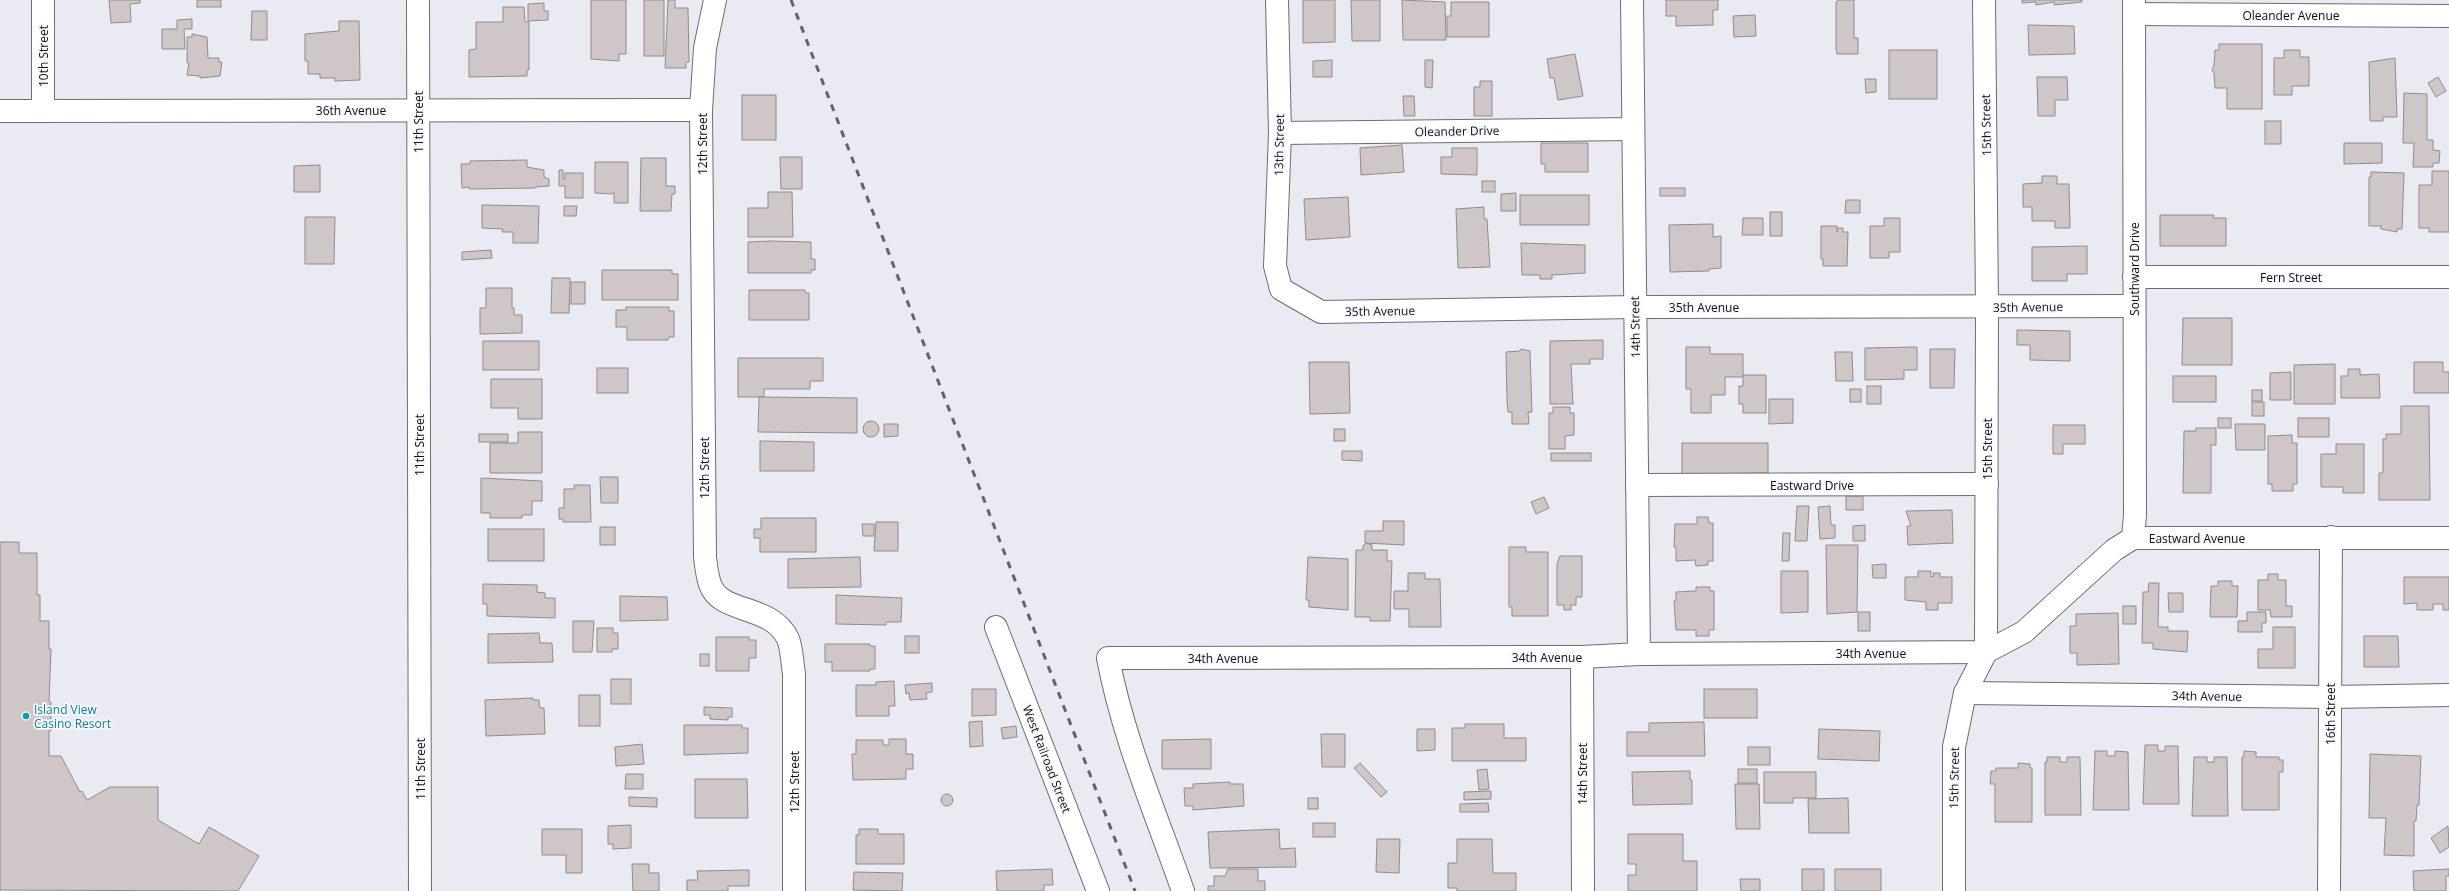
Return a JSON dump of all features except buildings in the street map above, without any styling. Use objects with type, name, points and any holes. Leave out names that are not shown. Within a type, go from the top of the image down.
[{"type":"street","name":"10th Street","points":[[42,0],[43,111]]},
{"type":"street","name":"11th Street","points":[[418,0],[420,891]]},
{"type":"street","name":"12th Street","points":[[715,0],[705,48],[702,110],[705,557],[710,586],[724,602],[750,610],[776,622],[788,640],[794,673],[794,891]]},
{"type":"street","name":"13th Street","points":[[1277,0],[1280,133],[1275,266],[1281,289]]},
{"type":"street","name":"14th Street","points":[[1632,0],[1639,654]]},
{"type":"street","name":"15th Street","points":[[1954,891],[1954,748],[1965,693],[1986,652],[1987,307],[1984,0]]},
{"type":"street","name":"Oleander Avenue","points":[[2134,7],[2449,16]]},
{"type":"street","name":"Southward Drive","points":[[2132,538],[2135,515],[2134,7]]},
{"type":"street","name":"36th Avenue","points":[[0,111],[702,110]]},
{"type":"street","name":"Oleander Drive","points":[[1280,133],[1633,129]]},
{"type":"street","name":"Fern Street","points":[[2134,277],[2449,277]]},
{"type":"street","name":"35th Avenue","points":[[1281,289],[1322,312],[1635,307],[2134,306]]},
{"type":"street","name":"Eastward Drive","points":[[1637,485],[1987,484]]},
{"type":"street","name":"16th Street","points":[[2329,891],[2331,537]]},
{"type":"street","name":"Eastward Avenue","points":[[1986,652],[2024,632],[2114,550],[2132,538],[2449,538]]},
{"type":"street","name":"West Railroad Street","points":[[996,627],[1098,891]]},
{"type":"street","name":"34th Avenue","points":[[1183,891],[1114,691],[1108,658],[1582,657],[1639,654],[1986,652]]},
{"type":"street","name":"14th Street","points":[[1582,657],[1583,891]]},
{"type":"street","name":"34th Avenue","points":[[1965,693],[2330,697],[2449,695]]},
{"type":"railway","points":[[791,0],[1135,891]]},
{"type":"place","name":"Island View Casino Resort","points":[[26,716]]}]
